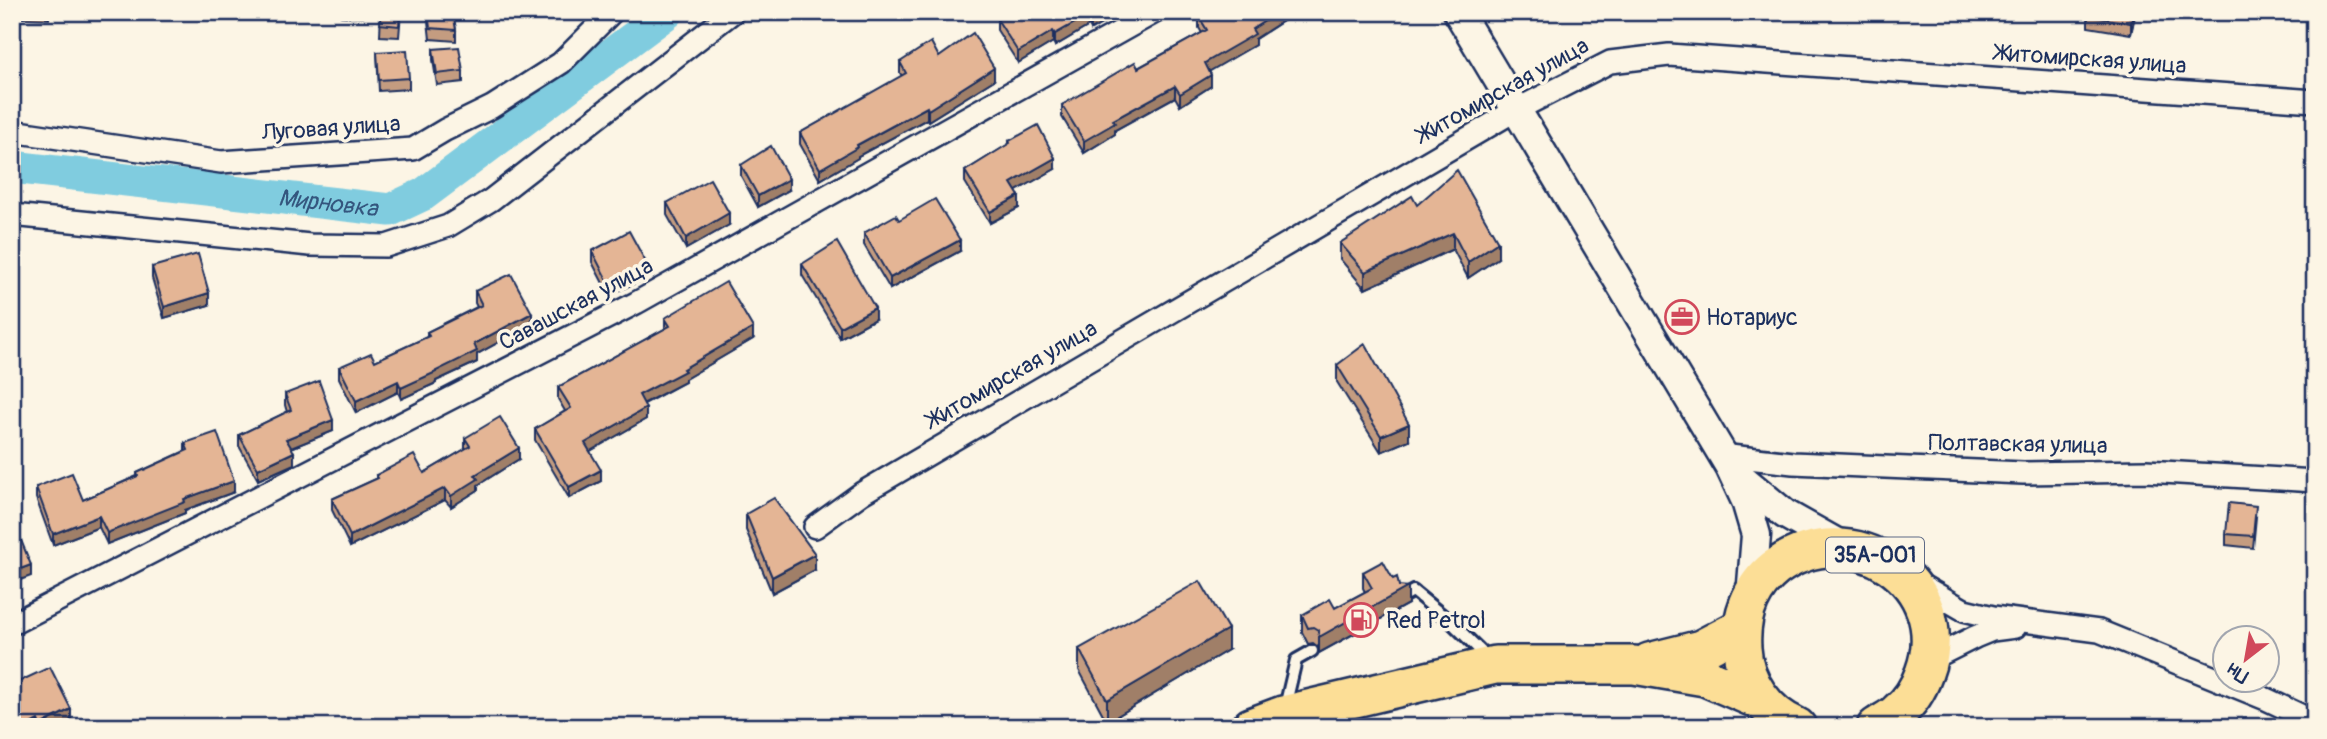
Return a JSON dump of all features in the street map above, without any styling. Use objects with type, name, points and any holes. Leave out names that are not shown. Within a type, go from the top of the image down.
[{"type":"highway","name":"35А-001","points":[[1634,665],[1701,649],[1746,612],[1767,574],[1789,558],[1814,548],[1842,546],[1873,554],[1900,572],[1920,597],[1930,628],[1917,727]]},
{"type":"highway","name":"35А-001","points":[[1746,612],[1744,666],[1761,701]]},
{"type":"highway","name":"35А-001","points":[[1267,721],[1495,665],[1634,665],[1705,677],[1761,701],[1784,721],[1797,727]]},
{"type":"highway","points":[[1876,727],[1899,712],[1924,674]]},
{"type":"main road","points":[[1458,12],[1726,461],[1746,501],[1756,535],[1746,612]]},
{"type":"main road","points":[[1726,461],[1784,514],[1842,546]]},
{"type":"street","name":"Луговая улица","points":[[12,131],[220,162],[413,149],[492,107],[561,63],[612,12]]},
{"type":"street","points":[[12,215],[310,245],[386,246],[448,226],[491,200],[733,12]]},
{"type":"street","name":"Савашская улица","points":[[12,624],[636,303],[1155,12]]},
{"type":"street","name":"Житомирская улица","points":[[815,527],[862,493],[1516,110],[1609,62],[1669,55],[2315,101]]},
{"type":"street","name":"Полтавская улица","points":[[1726,461],[2023,473],[2146,471],[2315,481]]},
{"type":"street","points":[[1900,572],[1964,610],[1993,617],[2099,631],[2266,699],[2315,722]]},
{"type":"street","points":[[1924,674],[1992,630],[2042,622]]},
{"type":"lane","points":[[1405,596],[1413,591],[1452,623],[1495,665]]},
{"type":"lane","points":[[1267,721],[1296,660],[1312,651]]},
{"type":"building","points":[[381,12],[400,12],[399,26],[380,24]]},
{"type":"building","points":[[428,12],[453,12],[456,30],[430,28]]},
{"type":"building","points":[[1008,12],[1103,12],[1091,19],[1089,15],[1055,34],[1053,31],[1018,52],[997,19]]},
{"type":"building","points":[[1207,12],[1279,12],[1252,29],[1255,34],[1205,63],[1211,75],[1180,94],[1175,86],[1113,120],[1115,123],[1084,141],[1062,105],[1135,62],[1138,68],[1207,30],[1199,17]]},
{"type":"building","points":[[2089,12],[2134,12],[2131,23],[2088,16]]},
{"type":"building","points":[[973,33],[994,68],[928,110],[927,107],[857,145],[858,147],[820,169],[800,133],[906,73],[900,62],[931,42],[939,57]]},
{"type":"building","points":[[459,47],[463,71],[437,74],[433,49]]},
{"type":"building","points":[[407,50],[409,78],[379,80],[377,52]]},
{"type":"building","points":[[1038,125],[1055,158],[1011,183],[1019,196],[990,212],[965,171]]},
{"type":"building","points":[[771,146],[789,179],[758,196],[741,165]]},
{"type":"building","points":[[1457,170],[1498,242],[1468,262],[1453,233],[1365,272],[1340,243],[1412,196],[1417,205]]},
{"type":"building","points":[[710,179],[729,213],[686,238],[667,203]]},
{"type":"building","points":[[935,199],[960,240],[890,278],[864,233],[896,215],[899,220]]},
{"type":"building","points":[[629,231],[648,266],[609,284],[592,251]]},
{"type":"building","points":[[837,242],[875,308],[840,327],[802,264]]},
{"type":"building","points":[[198,254],[209,293],[164,307],[152,267]]},
{"type":"building","points":[[511,274],[532,313],[474,344],[477,351],[436,372],[401,388],[398,381],[356,401],[339,367],[371,353],[375,361],[429,336],[427,332],[482,305],[475,291]]},
{"type":"building","points":[[726,282],[753,328],[683,369],[685,371],[639,395],[646,408],[585,443],[601,470],[569,487],[535,429],[571,408],[558,387],[670,326],[665,318]]},
{"type":"building","points":[[1365,344],[1409,424],[1381,436],[1337,365]]},
{"type":"building","points":[[319,381],[333,420],[286,439],[294,452],[258,469],[239,435],[291,410],[285,394]]},
{"type":"building","points":[[500,417],[519,448],[475,475],[478,479],[451,496],[445,488],[350,536],[332,499],[378,478],[376,475],[414,455],[424,473],[470,446],[465,438]]},
{"type":"building","points":[[217,432],[234,481],[184,499],[185,502],[107,533],[99,516],[53,534],[36,487],[72,473],[83,500],[188,450],[185,443]]},
{"type":"building","points":[[774,498],[815,554],[772,577],[746,514]]},
{"type":"building","points":[[2229,503],[2256,506],[2253,536],[2226,534]]},
{"type":"building","points":[[14,523],[31,565],[12,572],[12,524]]},
{"type":"building","points":[[1383,561],[1393,579],[1397,577],[1399,586],[1408,587],[1319,637],[1318,630],[1308,628],[1302,615],[1330,599],[1335,608],[1372,588],[1363,572]]},
{"type":"building","points":[[1200,581],[1228,629],[1107,700],[1079,649]]},
{"type":"building","points":[[50,667],[71,709],[40,725],[38,720],[25,727],[12,727],[12,689],[20,685],[18,682]]},
{"type":"waterway","name":"Мирновка","points":[[12,167],[390,210],[424,194],[668,12]]},
{"type":"place","name":"Нотариус","points":[[1682,317]]},
{"type":"place","name":"Red Petrol","points":[[1361,620]]}]
